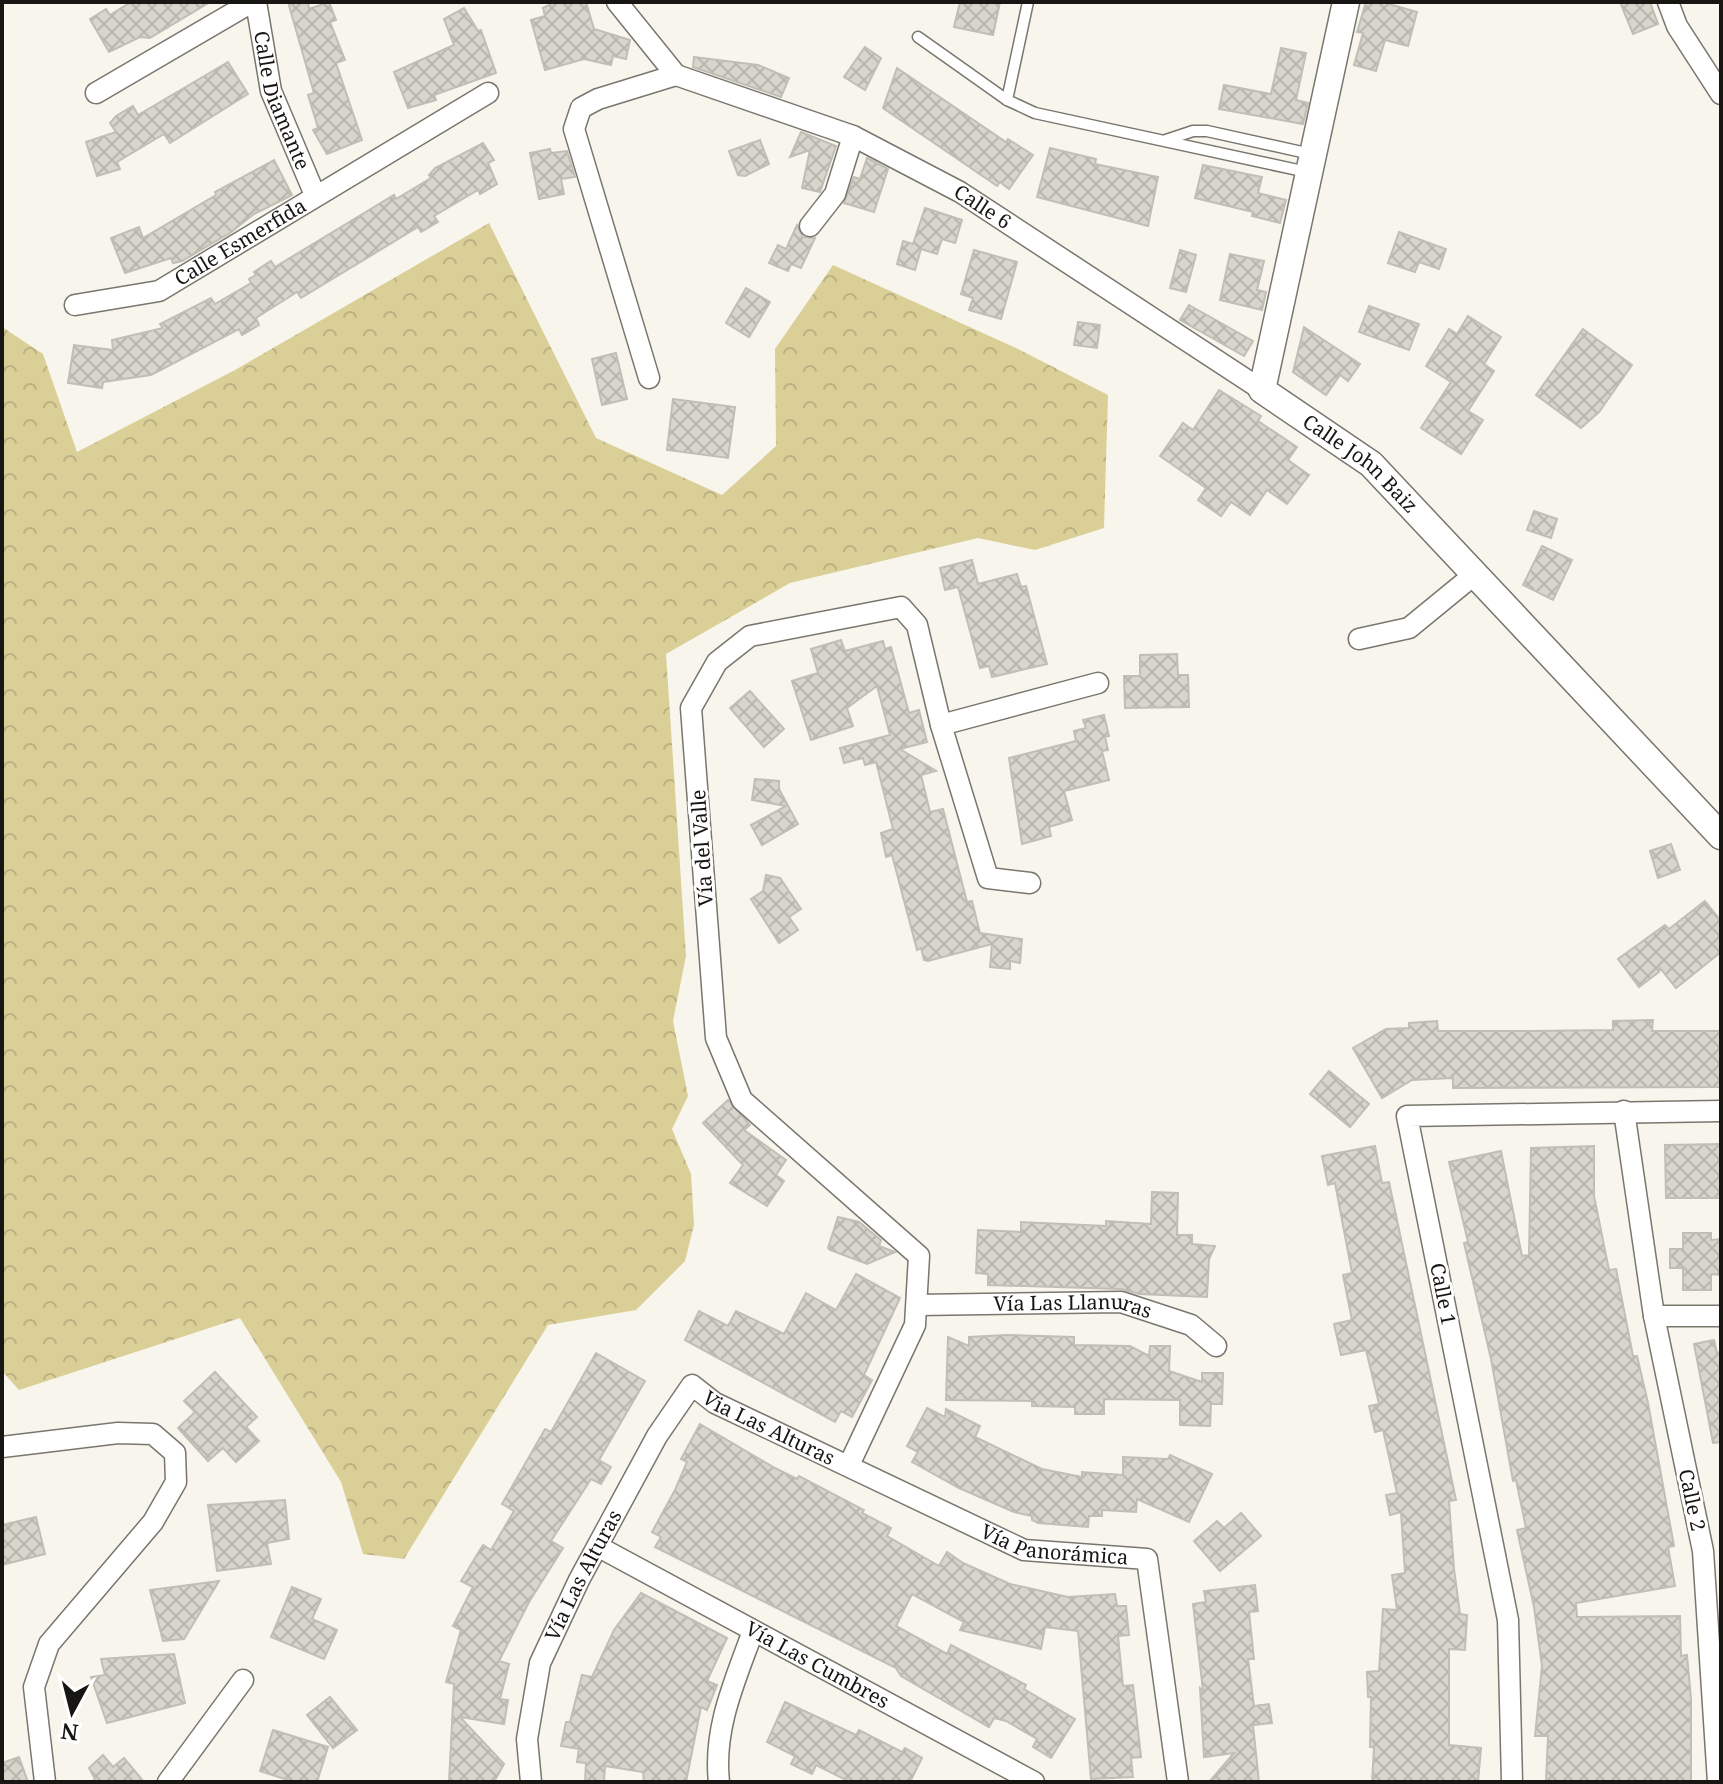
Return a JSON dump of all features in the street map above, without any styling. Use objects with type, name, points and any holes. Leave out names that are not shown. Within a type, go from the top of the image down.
[{"type":"street","points":[[96,93],[127,72],[254,2]]},
{"type":"street","name":"Calle Diamante","points":[[254,2],[271,91],[315,195]]},
{"type":"street","points":[[617,2],[676,75],[598,99],[581,108],[574,129],[649,378]]},
{"type":"street","points":[[1262,390],[1346,2]]},
{"type":"street","points":[[1668,2],[1677,26],[1721,94]]},
{"type":"street","name":"Calle 6","points":[[676,75],[853,136],[960,192],[1262,390]]},
{"type":"street","name":"Calle Esmerfida","points":[[75,305],[159,291],[488,93]]},
{"type":"street","points":[[810,226],[835,194],[853,136]]},
{"type":"street","name":"Calle John Baiz","points":[[1262,390],[1371,464],[1721,836]]},
{"type":"street","points":[[1359,639],[1409,628],[1475,574]]},
{"type":"street","name":"Vía del Valle","points":[[849,1465],[915,1325],[919,1256],[742,1100],[716,1038],[691,708],[717,662],[750,636],[901,607],[917,625],[941,725],[988,878],[1030,883]]},
{"type":"street","points":[[941,725],[1098,683]]},
{"type":"street","name":"Calle 2","points":[[1624,1111],[1654,1316],[1703,1551],[1718,1782]]},
{"type":"street","name":"Calle 1","points":[[1512,1782],[1508,1620],[1407,1116],[1721,1111]]},
{"type":"street","name":"Vía Las Llanuras","points":[[917,1305],[1121,1302],[1191,1325],[1216,1346]]},
{"type":"street","points":[[1654,1316],[1721,1316]]},
{"type":"street","name":"Via Las Alturas","points":[[692,1385],[715,1403],[849,1465]]},
{"type":"street","name":"Vía Las Alturas","points":[[531,1782],[527,1739],[540,1663],[657,1436],[692,1385]]},
{"type":"street","points":[[2,1447],[118,1433],[153,1434],[175,1453],[176,1482],[153,1522],[49,1644],[34,1687],[45,1782]]},
{"type":"street","name":"Vía Panorámica","points":[[849,1465],[1024,1550],[1147,1559],[1178,1782]]},
{"type":"street","name":"Vía Las Cumbres","points":[[599,1547],[1034,1782]]},
{"type":"street","points":[[719,1782],[718,1739],[724,1712],[753,1631]]},
{"type":"street","points":[[168,1782],[243,1680]]},
{"type":"lane","points":[[1007,100],[1028,2]]},
{"type":"lane","points":[[918,37],[1007,100],[1035,113],[1166,140],[1309,163]]},
{"type":"lane","points":[[1166,140],[1193,131],[1207,131],[1309,163]]},
{"type":"green space","points":[[489,223],[596,438],[722,495],[776,446],[775,349],[833,265],[1016,348],[1108,395],[1104,528],[1035,550],[978,538],[790,583],[666,654],[686,956],[673,1021],[688,1096],[672,1129],[691,1174],[694,1225],[685,1261],[636,1310],[548,1325],[404,1559],[363,1554],[341,1482],[240,1318],[19,1390],[2,1371],[2,327],[43,354],[77,452],[235,370]]},
{"type":"building","points":[[131,2],[210,2],[150,38],[140,37],[109,52],[90,19],[106,9],[110,15]]},
{"type":"building","points":[[288,2],[308,2],[309,9],[329,2],[336,20],[330,22],[345,60],[336,63],[362,140],[327,154],[313,130],[318,128],[308,95],[314,93]]},
{"type":"building","points":[[554,2],[586,2],[594,29],[630,40],[626,59],[613,56],[611,65],[584,59],[545,70],[531,20],[545,16],[543,8]]},
{"type":"building","points":[[960,2],[1000,2],[993,35],[954,27]]},
{"type":"building","points":[[1366,2],[1382,2],[1417,12],[1408,46],[1385,40],[1376,71],[1354,65],[1363,33],[1357,32]]},
{"type":"building","points":[[1620,2],[1650,2],[1658,24],[1633,34]]},
{"type":"building","points":[[464,8],[478,31],[481,30],[496,73],[434,95],[436,100],[408,108],[394,72],[454,45],[444,19]]},
{"type":"building","points":[[865,47],[881,58],[865,90],[844,77]]},
{"type":"building","points":[[1281,48],[1306,53],[1296,100],[1308,103],[1303,124],[1219,109],[1224,85],[1271,94]]},
{"type":"building","points":[[694,57],[758,65],[789,78],[781,97],[693,67]]},
{"type":"building","points":[[228,62],[248,94],[170,143],[164,134],[117,162],[120,169],[97,176],[86,142],[116,132],[110,123],[133,106],[138,115]]},
{"type":"building","points":[[897,68],[1006,142],[1008,139],[1033,155],[1009,189],[1000,182],[997,186],[883,108]]},
{"type":"building","points":[[801,132],[836,146],[820,192],[802,188],[810,150],[790,157]]},
{"type":"building","points":[[760,140],[769,164],[745,176],[738,175],[729,151]]},
{"type":"building","points":[[483,143],[494,160],[488,163],[497,184],[480,194],[478,190],[434,216],[438,222],[421,232],[418,227],[301,298],[297,292],[256,318],[259,325],[242,335],[239,329],[151,375],[103,382],[102,388],[68,383],[74,345],[113,350],[112,340],[163,328],[160,324],[211,298],[215,304],[251,283],[249,279],[256,275],[254,272],[271,261],[275,267],[394,195],[396,199],[431,178],[429,175],[435,168]]},
{"type":"building","points":[[1050,148],[1096,159],[1095,164],[1158,177],[1148,226],[1037,197]]},
{"type":"building","points":[[550,149],[551,153],[567,151],[575,177],[561,179],[564,194],[539,199],[530,153]]},
{"type":"building","points":[[867,158],[888,169],[874,212],[844,203],[854,177],[860,179]]},
{"type":"building","points":[[274,160],[292,195],[254,214],[230,233],[182,261],[173,263],[171,258],[125,273],[111,238],[139,227],[143,238],[216,195],[215,192]]},
{"type":"building","points":[[1203,165],[1262,177],[1258,193],[1286,200],[1280,223],[1252,216],[1253,212],[1195,198]]},
{"type":"building","points":[[925,208],[962,220],[955,243],[942,239],[937,254],[921,249],[915,270],[897,264],[903,241],[913,244]]},
{"type":"building","points":[[797,225],[803,237],[815,238],[801,268],[791,264],[788,271],[769,263],[778,245],[786,249]]},
{"type":"building","points":[[1399,232],[1446,249],[1439,269],[1419,262],[1415,272],[1388,263]]},
{"type":"building","points":[[974,250],[1017,262],[1001,319],[969,310],[973,298],[961,294]]},
{"type":"building","points":[[1180,250],[1196,255],[1186,292],[1170,288]]},
{"type":"building","points":[[1230,254],[1264,261],[1257,290],[1266,292],[1262,310],[1220,300]]},
{"type":"building","points":[[746,288],[770,302],[749,337],[726,323]]},
{"type":"building","points":[[1189,305],[1253,341],[1244,356],[1180,320]]},
{"type":"building","points":[[1369,306],[1419,324],[1409,350],[1359,332]]},
{"type":"building","points":[[1468,316],[1501,337],[1484,364],[1494,371],[1468,411],[1483,420],[1461,454],[1421,428],[1451,382],[1426,366],[1449,329],[1457,334]]},
{"type":"building","points":[[1078,322],[1100,325],[1097,348],[1074,345]]},
{"type":"building","points":[[1304,327],[1360,364],[1348,381],[1340,375],[1326,395],[1293,372]]},
{"type":"building","points":[[1583,329],[1632,365],[1599,412],[1581,428],[1536,395]]},
{"type":"building","points":[[616,353],[627,399],[602,405],[592,359]]},
{"type":"building","points":[[1219,390],[1261,416],[1258,421],[1297,447],[1288,460],[1309,475],[1287,504],[1267,490],[1250,515],[1231,502],[1221,516],[1198,500],[1206,488],[1160,456],[1183,423],[1193,430]]},
{"type":"building","points":[[673,399],[735,407],[728,458],[667,450]]},
{"type":"building","points":[[1534,511],[1557,519],[1551,538],[1527,530]]},
{"type":"building","points":[[1542,546],[1572,560],[1553,600],[1523,585]]},
{"type":"building","points":[[972,560],[978,584],[1017,574],[1021,587],[1026,586],[1047,664],[992,677],[989,666],[980,668],[958,587],[945,590],[940,568]]},
{"type":"building","points":[[841,640],[845,651],[883,641],[885,649],[891,647],[909,713],[919,710],[927,742],[900,749],[936,771],[921,775],[930,812],[943,809],[967,902],[972,901],[980,933],[1022,939],[1020,963],[1010,961],[1010,969],[990,967],[992,944],[928,961],[924,960],[921,948],[917,950],[892,855],[886,857],[881,833],[893,829],[876,762],[865,765],[863,758],[844,763],[840,748],[890,735],[877,686],[847,708],[853,726],[811,740],[792,681],[818,673],[811,649]]},
{"type":"building","points":[[1177,654],[1178,675],[1188,675],[1189,707],[1125,708],[1124,676],[1140,676],[1140,655]]},
{"type":"building","points":[[750,691],[784,729],[764,747],[730,708]]},
{"type":"building","points":[[1104,715],[1109,736],[1105,737],[1108,750],[1102,751],[1109,780],[1064,791],[1072,820],[1049,827],[1051,836],[1022,844],[1009,758],[1076,741],[1074,731],[1086,728],[1083,720]]},
{"type":"building","points":[[755,779],[779,781],[779,789],[798,824],[762,845],[751,825],[786,806],[752,800]]},
{"type":"building","points":[[1671,844],[1680,870],[1658,878],[1650,851]]},
{"type":"building","points":[[766,875],[780,878],[801,909],[789,917],[798,930],[779,943],[751,899],[763,891]]},
{"type":"building","points":[[1705,901],[1721,921],[1721,952],[1676,988],[1660,968],[1639,987],[1618,959],[1665,925],[1669,929]]},
{"type":"building","points":[[1653,1020],[1652,1031],[1721,1031],[1721,1087],[1453,1088],[1453,1078],[1412,1080],[1382,1098],[1353,1048],[1386,1029],[1409,1028],[1409,1023],[1437,1021],[1438,1031],[1613,1030],[1613,1021]]},
{"type":"building","points":[[1329,1071],[1369,1104],[1350,1127],[1310,1094]]},
{"type":"building","points":[[728,1100],[750,1125],[744,1130],[786,1160],[776,1175],[784,1181],[767,1206],[730,1183],[743,1165],[703,1123]]},
{"type":"building","points":[[1721,1144],[1721,1198],[1666,1198],[1665,1145]]},
{"type":"building","points":[[1375,1146],[1382,1183],[1389,1182],[1456,1500],[1449,1501],[1454,1569],[1460,1614],[1467,1615],[1465,1650],[1449,1649],[1449,1745],[1481,1748],[1478,1782],[1372,1782],[1374,1747],[1370,1747],[1371,1697],[1368,1697],[1367,1672],[1379,1671],[1383,1609],[1397,1610],[1392,1575],[1405,1573],[1401,1512],[1390,1515],[1386,1495],[1397,1493],[1383,1430],[1375,1432],[1369,1406],[1379,1404],[1366,1350],[1341,1355],[1334,1324],[1352,1320],[1343,1275],[1352,1273],[1335,1183],[1328,1185],[1322,1156]]},
{"type":"building","points":[[1594,1146],[1594,1196],[1609,1270],[1616,1269],[1633,1356],[1637,1356],[1648,1403],[1674,1546],[1668,1547],[1675,1586],[1576,1603],[1577,1617],[1680,1616],[1681,1656],[1687,1655],[1691,1699],[1691,1782],[1546,1781],[1548,1736],[1535,1736],[1542,1666],[1534,1607],[1517,1530],[1526,1528],[1516,1480],[1513,1481],[1491,1359],[1464,1243],[1468,1242],[1449,1162],[1501,1151],[1522,1256],[1529,1255],[1531,1148]]},
{"type":"building","points":[[1152,1192],[1178,1193],[1177,1235],[1192,1235],[1192,1244],[1215,1246],[1209,1259],[1207,1297],[1139,1294],[1121,1289],[988,1285],[988,1274],[976,1273],[978,1230],[1021,1232],[1021,1222],[1106,1226],[1106,1221],[1151,1224]]},
{"type":"building","points":[[838,1217],[859,1222],[881,1240],[879,1246],[895,1252],[867,1264],[830,1250],[828,1248]]},
{"type":"building","points":[[1683,1233],[1711,1233],[1711,1240],[1721,1239],[1721,1275],[1711,1274],[1711,1290],[1683,1290],[1683,1268],[1670,1268],[1670,1249],[1683,1249]]},
{"type":"building","points":[[856,1274],[900,1298],[864,1375],[872,1380],[852,1417],[841,1411],[835,1422],[685,1340],[699,1311],[728,1326],[736,1311],[784,1334],[806,1293],[836,1310]]},
{"type":"building","points":[[948,1337],[969,1346],[969,1337],[1074,1337],[1074,1345],[1130,1346],[1149,1356],[1150,1346],[1170,1346],[1169,1371],[1202,1382],[1202,1373],[1223,1373],[1222,1404],[1211,1404],[1210,1426],[1180,1425],[1180,1400],[1104,1399],[1104,1414],[1075,1414],[1075,1407],[1032,1406],[1032,1401],[946,1400]]},
{"type":"building","points":[[1714,1340],[1717,1353],[1721,1352],[1721,1442],[1713,1443],[1694,1344]]},
{"type":"building","points":[[596,1353],[645,1381],[599,1460],[611,1467],[601,1484],[591,1479],[551,1541],[563,1548],[529,1602],[499,1661],[509,1664],[500,1699],[508,1700],[504,1724],[460,1717],[504,1764],[494,1782],[449,1782],[454,1684],[446,1682],[461,1630],[453,1626],[473,1587],[461,1581],[483,1545],[491,1550],[514,1511],[502,1504],[545,1429],[551,1432]]},
{"type":"building","points":[[215,1372],[257,1417],[246,1427],[259,1441],[236,1462],[223,1448],[208,1461],[178,1428],[195,1412],[184,1401]]},
{"type":"building","points":[[927,1408],[945,1417],[946,1409],[980,1426],[975,1437],[1042,1469],[1082,1477],[1082,1472],[1123,1475],[1123,1457],[1168,1459],[1170,1455],[1212,1474],[1189,1522],[1137,1499],[1136,1512],[1102,1510],[1102,1516],[1089,1516],[1088,1527],[1038,1523],[1032,1520],[1032,1516],[1014,1512],[959,1488],[912,1462],[918,1452],[907,1446]]},
{"type":"building","points":[[700,1424],[775,1468],[797,1479],[799,1476],[864,1510],[862,1513],[891,1528],[887,1536],[939,1566],[947,1552],[963,1563],[1010,1584],[1068,1597],[1115,1594],[1117,1606],[1126,1606],[1129,1635],[1118,1636],[1123,1686],[1133,1685],[1141,1757],[1131,1758],[1133,1777],[1091,1779],[1078,1631],[1045,1627],[1041,1649],[960,1630],[964,1622],[912,1594],[896,1626],[947,1654],[951,1645],[1026,1685],[1024,1689],[1075,1719],[1051,1758],[1033,1747],[1037,1739],[1006,1721],[994,1718],[989,1727],[901,1676],[896,1668],[655,1547],[661,1537],[652,1532],[675,1490],[687,1462],[681,1459]]},
{"type":"building","points":[[285,1500],[289,1539],[267,1543],[271,1564],[217,1571],[208,1505]]},
{"type":"building","points":[[1241,1513],[1261,1536],[1220,1571],[1194,1541],[1217,1521],[1224,1528]]},
{"type":"building","points":[[36,1517],[45,1554],[2,1565],[2,1525]]},
{"type":"building","points":[[219,1581],[184,1639],[163,1641],[150,1590]]},
{"type":"building","points":[[1255,1585],[1258,1611],[1249,1612],[1254,1659],[1248,1659],[1254,1706],[1269,1704],[1272,1723],[1253,1725],[1259,1782],[1209,1782],[1234,1753],[1204,1757],[1200,1688],[1203,1691],[1193,1604],[1206,1602],[1204,1591]]},
{"type":"building","points":[[292,1587],[321,1599],[312,1619],[337,1630],[324,1659],[271,1637]]},
{"type":"building","points":[[641,1593],[727,1638],[707,1681],[717,1685],[707,1710],[701,1707],[686,1782],[644,1782],[643,1772],[605,1766],[604,1782],[585,1782],[586,1763],[577,1762],[579,1749],[561,1746],[566,1722],[570,1722],[582,1675],[592,1677],[614,1630]]},
{"type":"building","points":[[174,1654],[185,1703],[107,1723],[91,1677],[105,1675],[101,1659]]},
{"type":"building","points":[[330,1697],[357,1730],[333,1748],[307,1715]]},
{"type":"building","points":[[785,1702],[856,1735],[859,1730],[902,1752],[905,1748],[922,1758],[910,1782],[850,1782],[816,1765],[812,1774],[791,1764],[795,1756],[767,1742]]},
{"type":"building","points":[[273,1730],[328,1747],[317,1782],[294,1782],[260,1771]]},
{"type":"building","points":[[103,1755],[113,1767],[124,1758],[144,1782],[91,1782],[95,1779],[89,1768]]},
{"type":"building","points":[[19,1757],[28,1782],[2,1782],[2,1763]]}]
